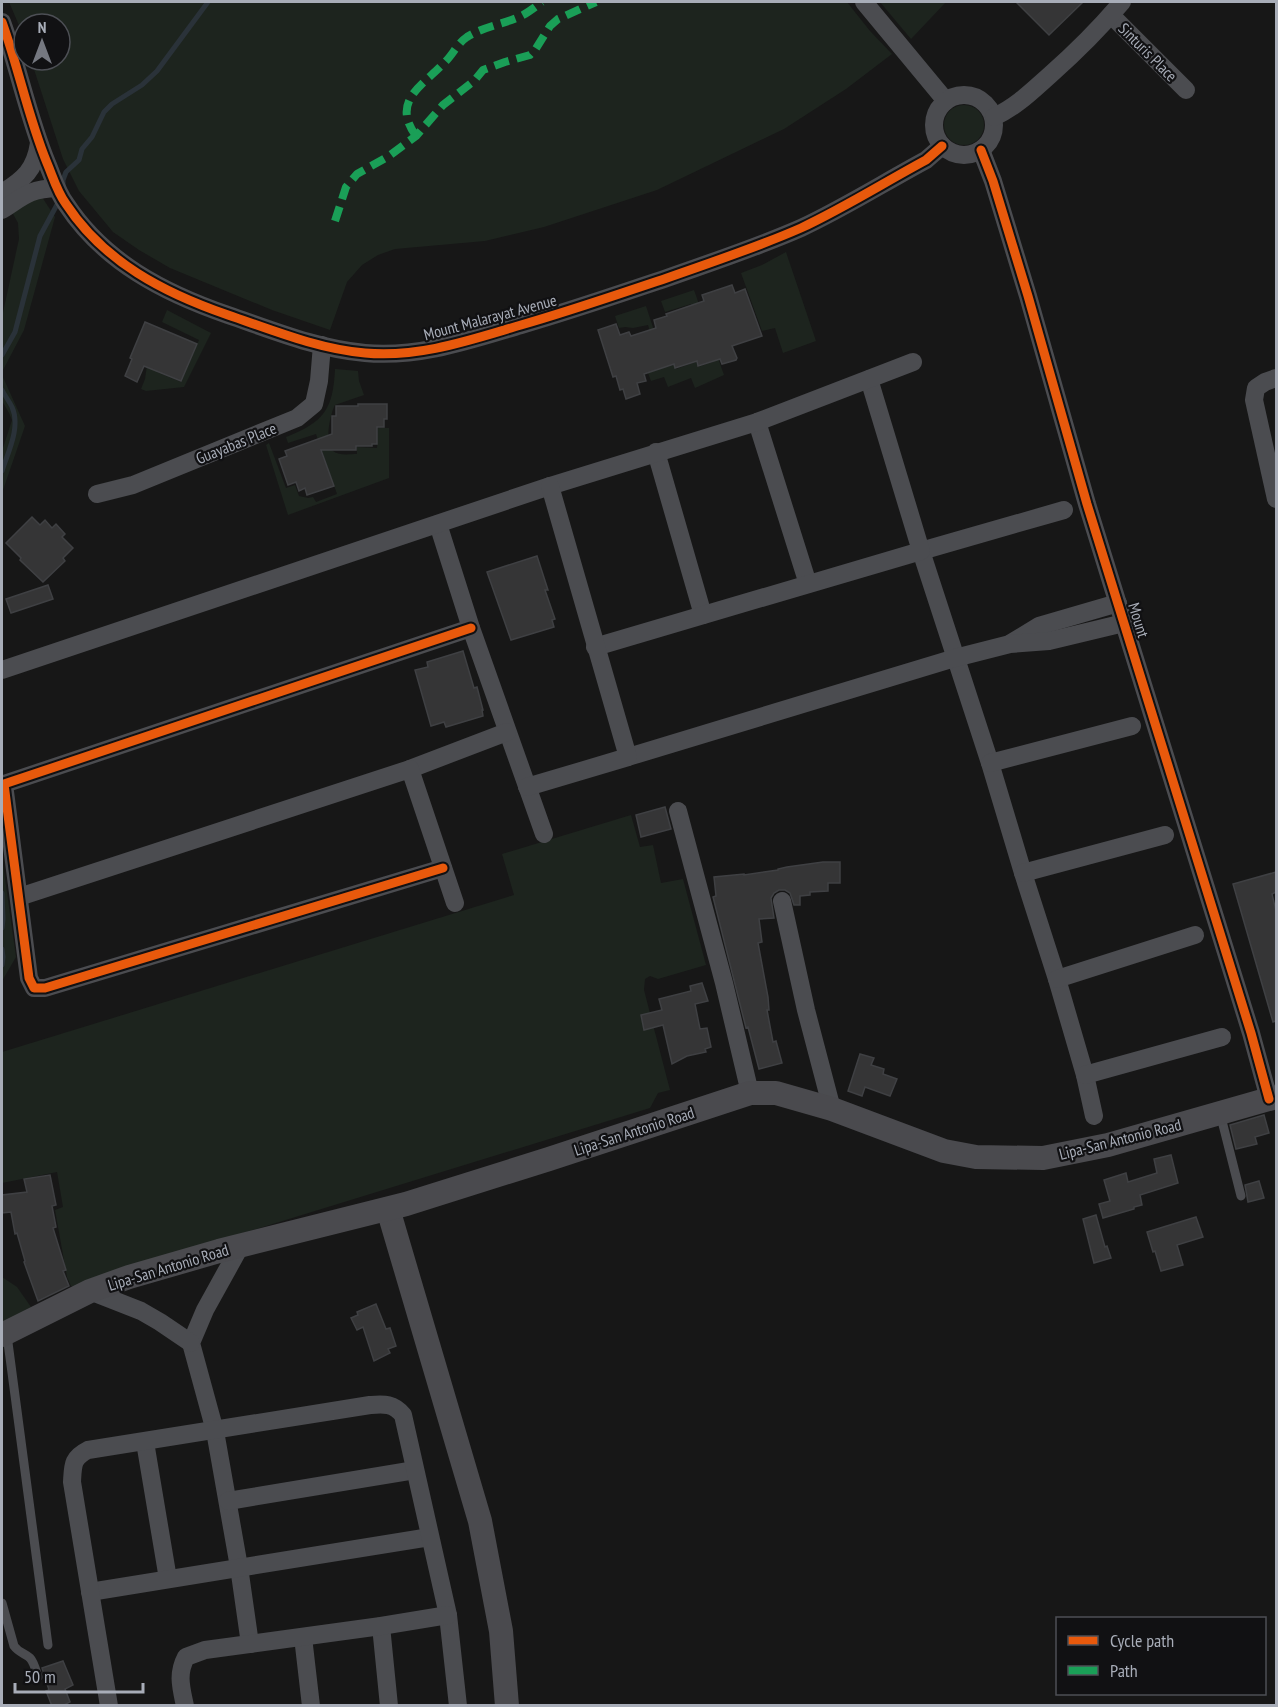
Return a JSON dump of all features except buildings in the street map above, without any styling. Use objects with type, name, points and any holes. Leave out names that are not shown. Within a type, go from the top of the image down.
[{"type":"main road","name":"Lipa-San Antonio Road","points":[[4,1334],[90,1291],[129,1277],[241,1245],[388,1209],[750,1093],[776,1093],[832,1109],[944,1151],[976,1157],[1043,1158],[1108,1145],[1273,1098]]},
{"type":"main road","points":[[388,1209],[480,1521],[501,1631],[507,1706]]},
{"type":"street","points":[[864,2],[946,101]]},
{"type":"street","points":[[994,117],[1019,103],[1090,38],[1116,8]]},
{"type":"street","name":"Sinturis Place","points":[[1116,8],[1186,90]]},
{"type":"street","name":"Mount Malarayat Avenue","points":[[2,22],[39,143],[60,194],[97,241],[148,281],[209,309],[322,345],[366,353],[411,353],[448,346],[546,318],[710,263],[803,226],[926,160],[942,146]]},
{"type":"street","points":[[960,95],[973,96],[988,106],[994,117],[992,138],[981,150],[971,154],[960,155],[949,152],[942,146],[935,134],[934,123],[937,112],[946,101],[960,95]]},
{"type":"street","points":[[2,193],[25,175],[33,165],[39,143]]},
{"type":"street","name":"Mount","points":[[981,150],[993,181],[1028,296],[1124,623],[1273,1098]]},
{"type":"street","points":[[2,210],[29,192],[38,189],[60,194]]},
{"type":"street","name":"Guayabas Place","points":[[97,494],[133,485],[297,418],[314,404],[319,381],[322,345]]},
{"type":"street","points":[[2,670],[550,486],[757,422],[913,362]]},
{"type":"street","points":[[1276,378],[1256,388],[1254,400],[1276,499]]},
{"type":"street","points":[[869,379],[1057,980],[1095,1116]]},
{"type":"street","points":[[757,422],[808,584]]},
{"type":"street","points":[[656,452],[703,615]]},
{"type":"street","points":[[550,486],[628,757]]},
{"type":"street","points":[[595,647],[1064,510]]},
{"type":"street","points":[[438,524],[471,628],[544,834]]},
{"type":"street","points":[[1010,644],[1039,626],[1118,603]]},
{"type":"street","points":[[527,787],[955,658],[1010,644],[1049,641],[1124,623]]},
{"type":"street","points":[[443,868],[45,988],[34,988],[29,978],[3,777],[471,628]]},
{"type":"street","points":[[990,763],[1132,726]]},
{"type":"street","points":[[19,897],[410,769],[507,732]]},
{"type":"street","points":[[410,769],[455,903]]},
{"type":"street","points":[[678,811],[724,982],[750,1093]]},
{"type":"street","points":[[1023,873],[1165,835]]},
{"type":"street","points":[[782,901],[806,1010],[832,1109]]},
{"type":"street","points":[[1057,980],[1195,935]]},
{"type":"street","points":[[1085,1075],[1222,1036]]},
{"type":"street","points":[[241,1245],[205,1310],[191,1343],[215,1431],[250,1644]]},
{"type":"street","points":[[90,1291],[141,1311],[191,1343]]},
{"type":"street","points":[[109,1706],[72,1482],[73,1467],[79,1455],[88,1450],[384,1404],[397,1407],[403,1414],[448,1615],[458,1706]]},
{"type":"street","points":[[145,1442],[168,1579]]},
{"type":"street","points":[[228,1501],[415,1470]]},
{"type":"street","points":[[90,1592],[430,1537]]},
{"type":"street","points":[[185,1706],[180,1667],[186,1657],[205,1650],[448,1615]]},
{"type":"street","points":[[381,1626],[389,1706]]},
{"type":"street","points":[[303,1637],[311,1706]]},
{"type":"lane","points":[[1220,1113],[1241,1196]]},
{"type":"lane","points":[[4,1334],[48,1645]]},
{"type":"lane","points":[[2,1603],[14,1646],[18,1652],[29,1657],[38,1677]]},
{"type":"shaded area","points":[[9,2],[847,2],[892,54],[846,89],[784,129],[657,190],[544,227],[485,241],[395,249],[378,255],[362,265],[347,282],[330,330],[272,310],[170,268],[113,232],[79,191],[63,159],[35,72],[72,72],[72,12],[13,12]]},
{"type":"shaded area","points":[[880,2],[946,2],[911,39]]},
{"type":"shaded area","points":[[964,105],[972,106],[978,111],[983,117],[983,133],[978,139],[972,144],[964,145],[956,144],[950,139],[945,133],[944,125],[945,117],[950,111],[956,106]]},
{"type":"shaded area","points":[[42,197],[55,217],[24,330],[2,372],[2,317],[19,239],[18,223],[12,212],[35,198]]},
{"type":"shaded area","points":[[786,252],[816,341],[783,353],[775,328],[762,331],[741,273]]},
{"type":"shaded area","points":[[694,290],[724,375],[695,388],[691,378],[668,387],[664,377],[651,381],[645,365],[659,360],[648,325],[619,328],[615,316],[646,306],[666,367],[674,365],[676,369],[696,362],[698,367],[713,362],[691,304],[665,312],[661,301]]},
{"type":"shaded area","points":[[167,310],[211,333],[184,387],[146,391],[141,389],[147,365],[160,363],[157,372],[181,382],[199,340],[162,322]]},
{"type":"shaded area","points":[[335,369],[358,371],[364,395],[335,405],[329,429],[330,447],[335,453],[345,454],[357,454],[357,447],[377,448],[378,428],[389,428],[389,478],[288,515],[266,445],[269,443],[286,488],[295,485],[299,496],[313,497],[316,502],[337,494],[316,434],[288,443],[286,437],[309,426],[324,413],[332,395]]},
{"type":"shaded area","points":[[2,375],[25,426],[2,493],[2,451],[12,420],[2,401]]},
{"type":"shaded area","points":[[631,815],[640,847],[653,845],[661,883],[683,879],[706,965],[658,979],[650,976],[645,979],[644,990],[670,1090],[658,1093],[650,1108],[149,1262],[75,1288],[71,1286],[67,1277],[55,1210],[63,1207],[57,1172],[2,1183],[2,1052],[514,895],[502,854]]},
{"type":"shaded area","points":[[2,857],[16,957],[2,981]]},
{"type":"shaded area","points":[[2,1277],[17,1287],[31,1307],[2,1324]]},
{"type":"waterway","points":[[63,184],[66,172],[79,160],[82,149],[92,137],[104,112],[112,104],[142,85],[157,71],[208,2]]},
{"type":"waterway","points":[[2,355],[15,332],[40,236],[59,201]]},
{"type":"waterway","points":[[2,390],[12,407],[15,423],[13,439],[2,471]]},
{"type":"waterway","points":[[2,893],[2,928]]},
{"type":"waterway","points":[[2,949],[2,965]]},
{"type":"marked path","points":[[416,136],[409,123],[408,103],[413,94],[446,61],[461,42],[480,31],[519,17],[542,2]]},
{"type":"marked path","points":[[335,221],[346,187],[357,174],[389,156],[416,136],[443,105],[474,81],[483,70],[530,55],[550,26],[558,19],[596,2]]},
{"type":"cycle path","points":[[2,22],[40,146],[58,189],[81,225],[98,243],[137,273],[181,297],[278,333],[347,351],[385,354],[444,347],[558,314],[667,278],[801,228],[926,160],[942,146]]},
{"type":"cycle path","points":[[981,150],[993,181],[1028,296],[1087,504],[1251,1033],[1269,1099]]},
{"type":"cycle path","points":[[443,868],[45,988],[34,988],[29,978],[4,784],[471,628]]}]
